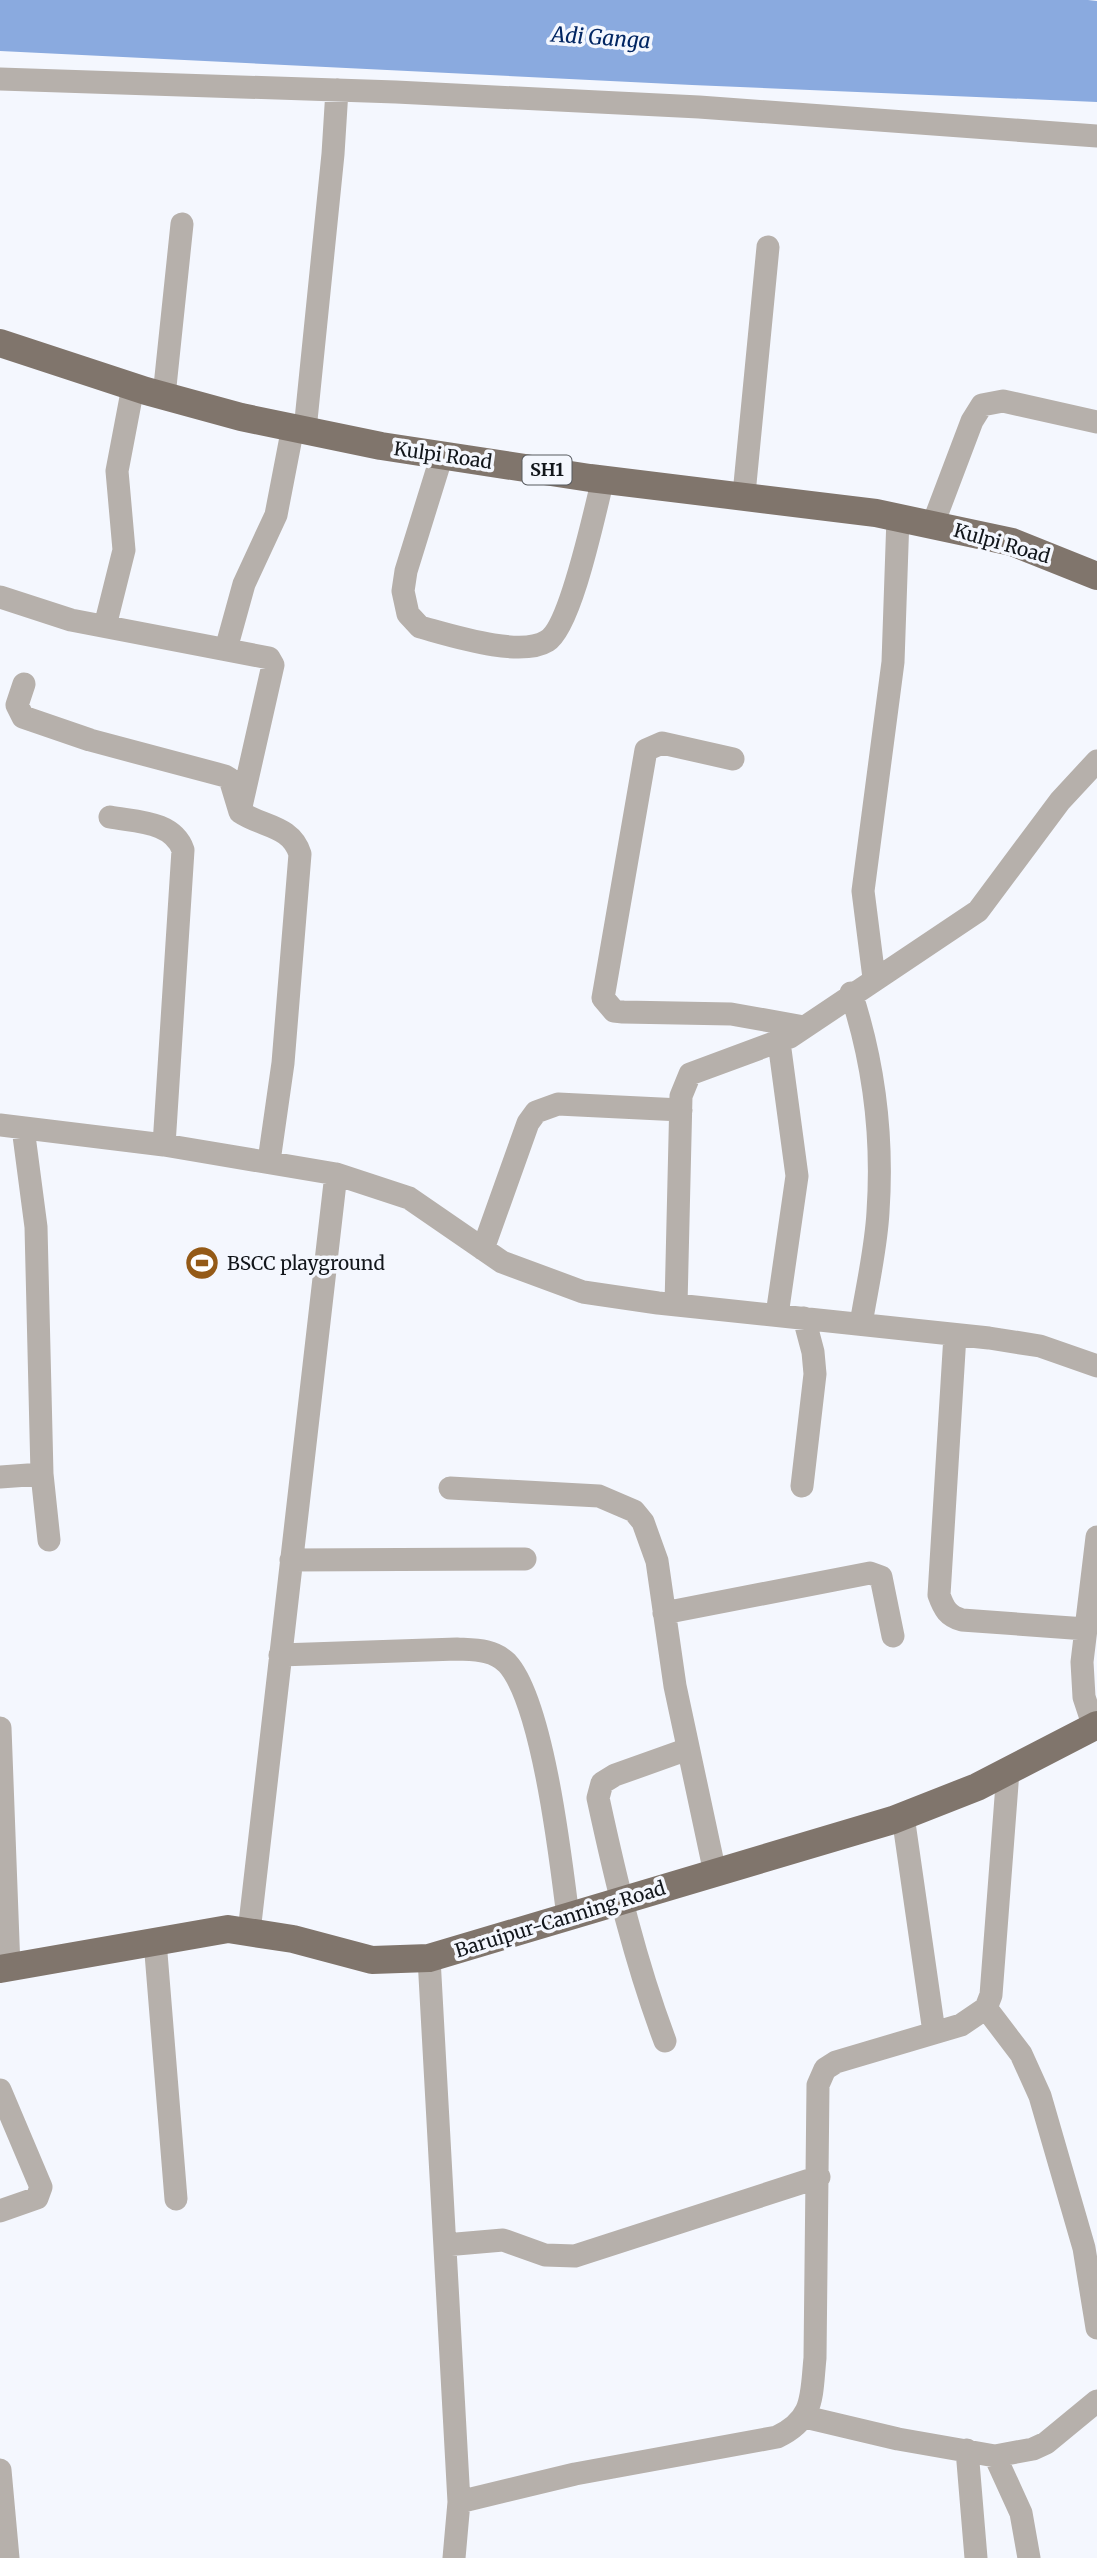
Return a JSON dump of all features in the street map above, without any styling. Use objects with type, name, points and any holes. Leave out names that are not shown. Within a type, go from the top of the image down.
[{"type":"main road","name":"Kulpi Road","points":[[0,342],[133,387],[299,429],[442,455],[603,479],[744,494],[898,517],[1012,542],[1097,576]]},
{"type":"main road","name":"Baruipur-Canning Road","points":[[4,1968],[228,1929],[293,1939],[372,1959],[429,1958],[903,1816],[1008,1771],[1095,1726]]},
{"type":"street","points":[[0,79],[337,90],[699,107],[1097,136]]},
{"type":"street","points":[[226,649],[244,584],[276,515],[299,429],[333,154],[337,90]]},
{"type":"street","points":[[164,396],[182,224]]},
{"type":"street","points":[[744,494],[768,247]]},
{"type":"street","points":[[105,626],[124,550],[117,471],[133,387]]},
{"type":"street","points":[[933,524],[972,421],[982,405],[1003,401],[1097,422]]},
{"type":"street","points":[[442,455],[406,570],[405,606],[421,627],[505,646],[536,646],[548,641],[559,629],[582,561],[603,479]]},
{"type":"street","points":[[874,978],[863,891],[893,662],[898,517]]},
{"type":"street","points":[[0,597],[71,620],[267,657],[272,662],[240,812]]},
{"type":"street","points":[[24,684],[17,705],[23,717],[90,740],[225,776],[230,779],[240,812],[283,831],[295,840],[300,854],[283,1063],[269,1161]]},
{"type":"street","points":[[733,759],[662,743],[646,750],[603,998],[614,1011],[731,1014],[804,1027]]},
{"type":"street","points":[[676,1305],[681,1110],[683,1087],[696,1070],[779,1042],[978,911],[1059,801],[1097,761]]},
{"type":"street","points":[[110,817],[168,829],[179,839],[183,850],[164,1145]]},
{"type":"street","points":[[851,993],[861,1023],[877,1114],[878,1213],[861,1324]]},
{"type":"street","points":[[777,1315],[797,1177],[779,1042]]},
{"type":"street","points":[[483,1249],[528,1123],[536,1112],[558,1104],[681,1110]]},
{"type":"street","points":[[0,1125],[164,1145],[336,1174],[409,1198],[502,1262],[583,1292],[1041,1346],[1097,1366]]},
{"type":"street","points":[[23,1128],[36,1227],[42,1474],[49,1540]]},
{"type":"street","points":[[249,1933],[336,1174]]},
{"type":"street","points":[[802,1486],[815,1374],[813,1352],[804,1318]]},
{"type":"street","points":[[955,1335],[939,1595],[944,1608],[951,1616],[962,1620],[1086,1629]]},
{"type":"street","points":[[0,1477],[42,1474]]},
{"type":"street","points":[[450,1488],[599,1496],[634,1511],[643,1522],[657,1561],[688,1749],[715,1873]]},
{"type":"street","points":[[1095,1726],[1082,1678],[1097,1537]]},
{"type":"street","points":[[291,1560],[525,1559]]},
{"type":"street","points":[[664,1612],[870,1573],[881,1577],[883,1582],[892,1636]]},
{"type":"street","points":[[280,1655],[457,1649],[484,1650],[506,1662],[519,1681],[528,1704],[547,1778],[568,1917]]},
{"type":"street","points":[[0,1728],[4,1968]]},
{"type":"street","points":[[665,2041],[642,1980],[620,1901],[598,1798],[602,1783],[615,1775],[688,1749]]},
{"type":"street","points":[[459,2502],[575,2474],[777,2437],[791,2430],[805,2417],[811,2401],[815,2358],[818,2085],[825,2069],[851,2056],[961,2025],[986,2008],[990,1995],[1008,1771]]},
{"type":"street","points":[[903,1816],[934,2032]]},
{"type":"street","points":[[155,1941],[176,2199]]},
{"type":"street","points":[[429,1958],[459,2502],[454,2558]]},
{"type":"street","points":[[986,2008],[1021,2054],[1034,2080],[1086,2218],[1097,2328]]},
{"type":"street","points":[[0,2090],[41,2187],[37,2198],[0,2211]]},
{"type":"street","points":[[445,2245],[503,2241],[545,2255],[584,2254],[819,2177]]},
{"type":"street","points":[[805,2417],[898,2440],[995,2456],[1033,2449],[1045,2443],[1097,2401]]},
{"type":"street","points":[[967,2450],[976,2558]]},
{"type":"street","points":[[995,2456],[1021,2513],[1029,2558]]},
{"type":"street","points":[[0,2470],[8,2558]]},
{"type":"water","name":"Adi Ganga","points":[[0,0],[1088,0],[1097,1],[1097,102],[0,51]]},
{"type":"place","name":"BSCC playground","points":[[202,1263]]}]
